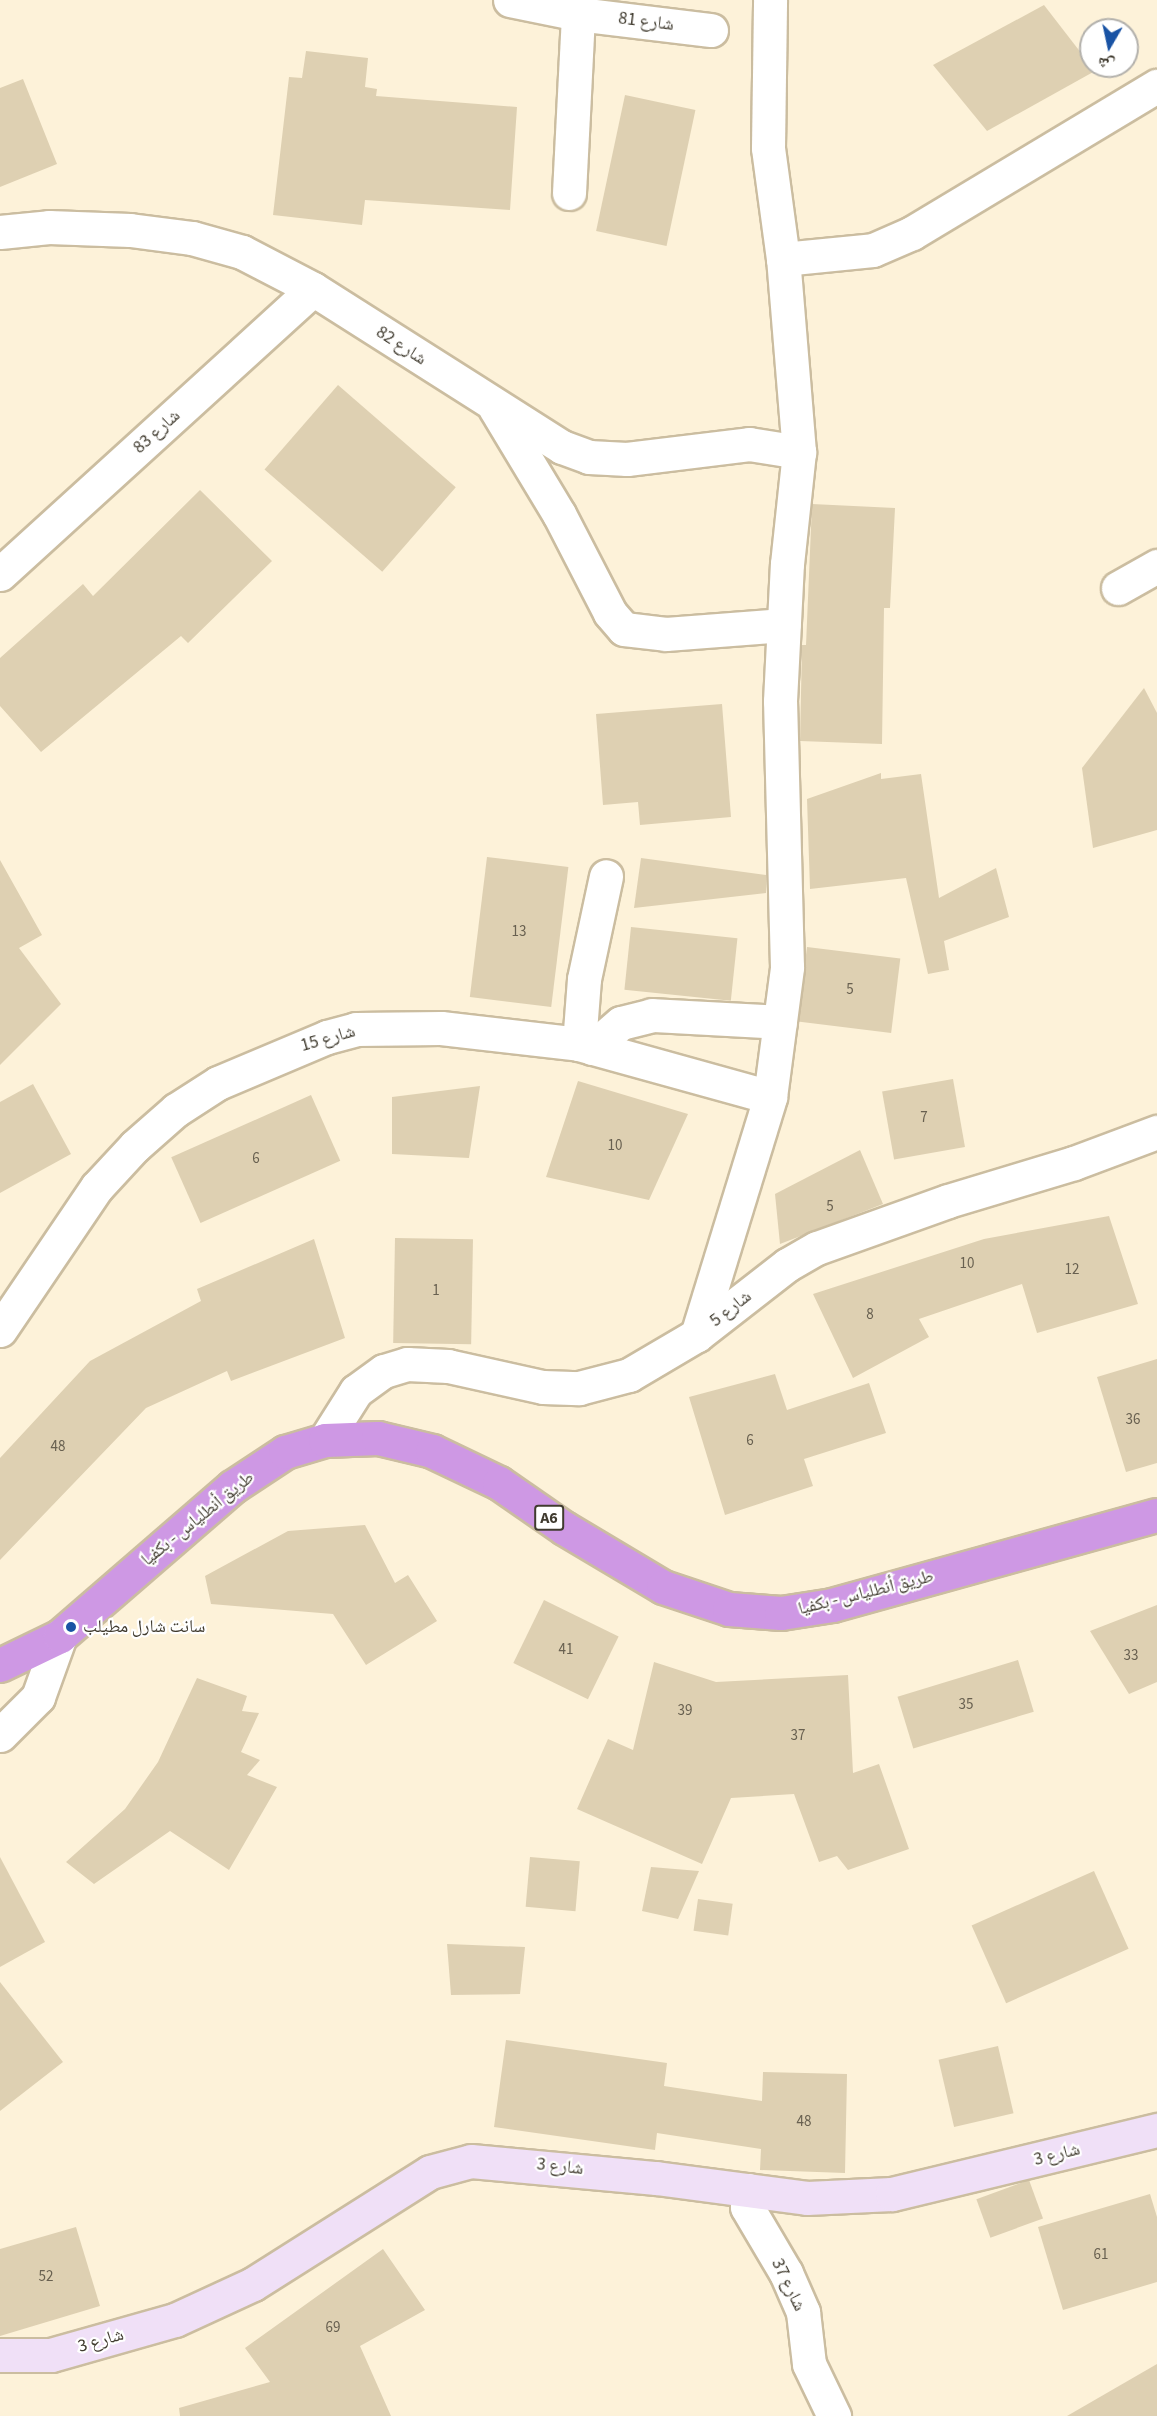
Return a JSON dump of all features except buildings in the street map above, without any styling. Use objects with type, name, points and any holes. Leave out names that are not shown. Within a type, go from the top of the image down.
[{"type":"highway","name":"طريق أنطلياس - بكفيا","points":[[0,1665],[60,1636],[232,1487],[285,1452],[325,1440],[378,1438],[432,1451],[499,1483],[564,1528],[663,1587],[729,1609],[781,1613],[832,1605],[1157,1515]]},
{"type":"street","name":"شارع 81","points":[[510,0],[578,14],[711,30]]},
{"type":"street","points":[[697,1335],[770,1097],[787,967],[780,701],[799,452],[783,259],[768,148],[770,0]]},
{"type":"street","points":[[569,193],[578,14]]},
{"type":"street","points":[[783,259],[839,257],[873,250],[912,233],[1157,86]]},
{"type":"street","name":"شارع 82","points":[[0,232],[49,227],[192,238],[242,252],[313,288],[494,407],[562,447],[589,457],[627,459],[749,444],[799,452]]},
{"type":"street","name":"شارع 83","points":[[0,574],[313,288]]},
{"type":"street","points":[[494,407],[559,514],[610,613],[624,629],[666,634],[784,625]]},
{"type":"street","points":[[1118,588],[1157,566]]},
{"type":"street","points":[[585,1046],[584,979],[606,876]]},
{"type":"street","points":[[585,1046],[621,1023],[652,1015],[780,1022]]},
{"type":"street","name":"شارع 15","points":[[0,1330],[96,1187],[176,1110],[218,1083],[288,1051],[356,1029],[441,1028],[585,1046],[770,1097]]},
{"type":"street","name":"شارع 5","points":[[325,1440],[356,1391],[384,1371],[407,1364],[448,1366],[543,1387],[579,1388],[629,1376],[697,1335],[787,1265],[817,1248],[948,1201],[1074,1163],[1157,1132]]},
{"type":"street","points":[[0,1735],[38,1697],[60,1636]]},
{"type":"street","name":"شارع 3","points":[[0,2355],[51,2355],[175,2320],[253,2284],[430,2172],[471,2161],[807,2198],[892,2194],[1157,2130]]},
{"type":"street","name":"شارع 37","points":[[748,2190],[747,2207],[786,2273],[803,2312],[809,2364],[834,2416]]},
{"type":"place","name":"سانت شارل مطيلب","points":[[71,1627]]}]
